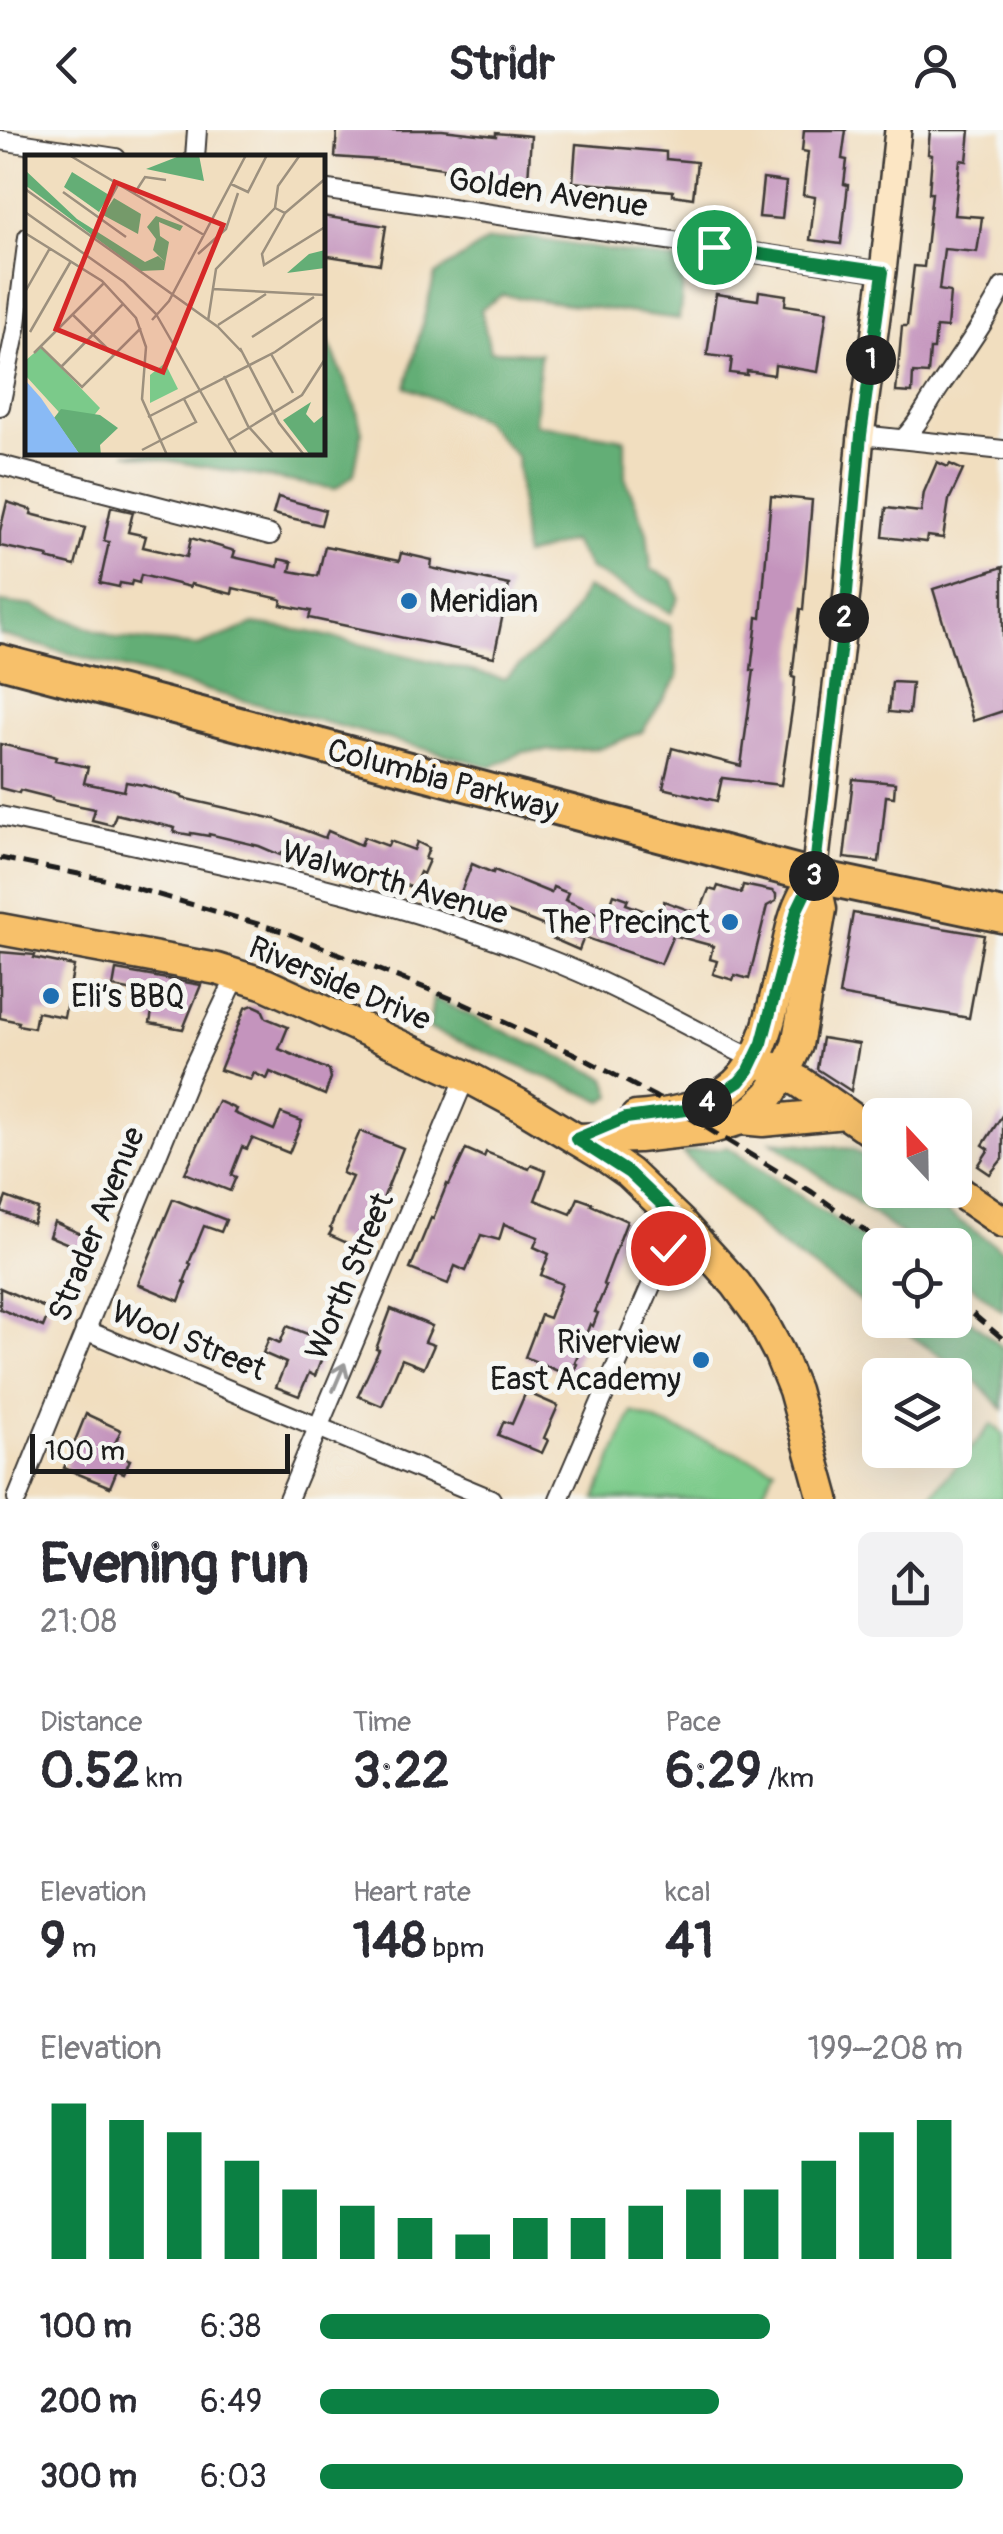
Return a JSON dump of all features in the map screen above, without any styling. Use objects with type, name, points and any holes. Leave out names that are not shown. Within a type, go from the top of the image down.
[{"type":"highway","name":"Columbia Parkway","points":[[0,662],[814,876],[1003,916]]},
{"type":"highway","name":"Columbia Parkway","points":[[888,893],[1003,897]]},
{"type":"main road","points":[[576,1139],[638,1137],[726,1125],[756,1108],[784,1073],[797,1045],[820,909],[814,876],[898,130]]},
{"type":"main road","points":[[576,1139],[626,1118],[664,1114],[706,1103],[739,1082],[756,1060],[797,910],[814,876]]},
{"type":"main road","name":"Riverside Drive","points":[[0,929],[217,969],[265,984],[466,1076],[629,1173],[736,1284],[760,1318],[794,1390],[824,1499]]},
{"type":"main road","points":[[756,1060],[784,1073],[862,1125]]},
{"type":"main road","points":[[741,1118],[763,1121],[845,1114]]},
{"type":"main road","points":[[972,1201],[1003,1222]]},
{"type":"street","points":[[195,155],[197,130]]},
{"type":"street","points":[[0,140],[36,152],[76,155]]},
{"type":"street","name":"Golden Avenue","points":[[325,189],[883,272]]},
{"type":"street","points":[[0,406],[25,261]]},
{"type":"street","points":[[902,440],[916,426],[1003,287]]},
{"type":"street","points":[[861,435],[1003,450]]},
{"type":"street","points":[[0,465],[270,536]]},
{"type":"street","name":"Walworth Avenue","points":[[0,816],[397,908],[579,972],[756,1060]]},
{"type":"street","name":"Strader Avenue","points":[[16,1499],[190,1074],[238,975]]},
{"type":"street","name":"Worth Street","points":[[288,1499],[466,1076]]},
{"type":"street","points":[[559,1499],[679,1221]]},
{"type":"street","name":"Wool Street","points":[[86,1330],[491,1499]]},
{"type":"green space","points":[[528,238],[686,262],[679,319],[502,295],[481,309],[490,351],[540,353],[535,424],[625,439],[625,477],[647,532],[651,569],[673,580],[679,598],[671,613],[590,569],[572,541],[524,556],[517,457],[482,420],[406,387],[435,275],[487,241]]},
{"type":"green space","points":[[325,335],[355,403],[362,432],[354,474],[335,489],[137,455],[325,455]]},
{"type":"green space","points":[[586,588],[670,625],[678,677],[642,732],[602,748],[522,752],[492,767],[0,635],[0,602],[33,606],[117,638],[198,646],[254,624],[310,632],[504,679],[564,627]]},
{"type":"green space","points":[[433,998],[606,1078],[612,1096],[603,1101],[429,1029]]},
{"type":"green space","points":[[772,1141],[853,1149],[862,1155],[862,1206]]},
{"type":"green space","points":[[728,1147],[862,1238],[862,1302],[776,1242],[682,1153]]},
{"type":"green space","points":[[865,1208],[941,1208],[970,1228],[892,1228]]},
{"type":"green space","points":[[972,1229],[1003,1251],[1003,1311],[972,1286]]},
{"type":"green space","points":[[972,1322],[1003,1348],[1003,1410],[972,1378],[972,1358],[943,1358],[914,1338],[972,1338]]},
{"type":"green space","points":[[632,1412],[775,1468],[759,1499],[595,1499]]},
{"type":"green space","points":[[992,1424],[1003,1434],[1003,1499],[928,1499],[954,1468],[972,1468],[972,1447]]},
{"type":"building","points":[[337,130],[442,130],[531,136],[528,180],[335,157]]},
{"type":"building","points":[[804,130],[846,130],[842,159],[847,160],[844,184],[848,185],[841,244],[810,240],[815,197],[803,195],[808,152],[802,151]]},
{"type":"building","points":[[930,130],[970,130],[967,161],[960,160],[954,215],[982,217],[980,233],[977,252],[944,249],[939,290],[950,292],[947,328],[936,327],[928,374],[913,373],[912,393],[896,392],[902,326],[907,326],[914,266],[924,267],[932,193]]},
{"type":"building","points":[[576,144],[666,152],[666,159],[697,162],[693,198],[673,195],[673,191],[573,182]]},
{"type":"building","points":[[763,179],[786,182],[782,219],[759,217]]},
{"type":"building","points":[[325,216],[386,226],[380,264],[325,255]]},
{"type":"building","points":[[759,291],[786,295],[785,305],[827,311],[818,372],[775,365],[774,375],[730,373],[732,358],[707,355],[716,294],[758,300]]},
{"type":"building","points":[[937,462],[963,470],[949,500],[943,538],[927,536],[926,542],[883,537],[886,508],[921,512],[924,492]]},
{"type":"building","points":[[771,496],[812,500],[803,610],[800,609],[792,677],[793,703],[781,785],[722,778],[717,801],[663,788],[672,748],[741,766],[757,617],[761,618]]},
{"type":"building","points":[[278,497],[325,510],[321,525],[273,514]]},
{"type":"building","points":[[7,502],[32,510],[31,514],[85,528],[75,566],[0,546]]},
{"type":"building","name":"Meridian","points":[[111,507],[133,512],[128,532],[146,536],[143,547],[187,557],[191,538],[235,551],[233,557],[278,567],[279,559],[292,562],[290,571],[318,576],[325,546],[399,561],[401,553],[432,560],[431,568],[509,585],[494,657],[309,618],[311,611],[233,588],[232,594],[141,575],[139,583],[132,581],[131,585],[100,583],[109,542],[104,541]]},
{"type":"building","points":[[1003,567],[1003,711],[973,721],[933,589]]},
{"type":"building","points":[[892,682],[912,683],[909,714],[889,712]]},
{"type":"building","points":[[0,744],[88,767],[84,783],[124,791],[126,782],[143,785],[275,819],[325,838],[328,831],[361,845],[364,837],[414,850],[417,842],[429,848],[425,859],[429,860],[413,888],[341,860],[337,870],[298,854],[297,858],[282,852],[280,855],[209,834],[174,832],[175,828],[116,814],[112,825],[92,820],[95,809],[0,788]]},
{"type":"building","points":[[853,779],[895,783],[894,797],[886,796],[879,862],[844,858]]},
{"type":"building","points":[[472,864],[551,893],[553,887],[568,893],[565,900],[601,915],[603,909],[608,911],[614,894],[628,899],[626,904],[658,916],[664,901],[699,914],[709,889],[716,891],[718,886],[741,893],[743,885],[772,891],[776,901],[767,906],[749,979],[735,975],[733,980],[713,974],[717,961],[710,959],[713,946],[673,935],[661,964],[584,937],[579,950],[549,937],[552,929],[527,919],[497,908],[493,917],[457,902]]},
{"type":"building","points":[[853,913],[984,935],[969,1018],[839,995]]},
{"type":"building","points":[[0,952],[35,955],[34,958],[74,966],[64,1017],[37,1012],[34,1028],[0,1018]]},
{"type":"building","points":[[116,970],[201,985],[183,1029],[150,1023],[155,995],[113,987]]},
{"type":"building","points":[[253,1005],[262,1009],[266,1018],[288,1027],[279,1049],[329,1070],[331,1078],[325,1095],[270,1072],[267,1079],[254,1073],[251,1080],[220,1070],[245,1008]]},
{"type":"building","points":[[822,1038],[859,1044],[851,1091],[817,1069]]},
{"type":"building","points":[[218,1101],[236,1109],[234,1113],[274,1130],[281,1113],[302,1121],[289,1153],[252,1138],[247,1149],[242,1147],[231,1175],[236,1177],[230,1191],[185,1173]]},
{"type":"building","points":[[1003,1114],[1003,1158],[990,1174],[978,1166],[989,1149],[983,1145]]},
{"type":"building","points":[[360,1131],[403,1148],[365,1251],[329,1235],[352,1177],[342,1173]]},
{"type":"building","points":[[466,1149],[546,1171],[535,1200],[571,1214],[578,1198],[627,1221],[603,1284],[606,1286],[595,1312],[598,1313],[593,1326],[590,1324],[572,1377],[525,1357],[541,1315],[549,1318],[562,1284],[541,1275],[549,1254],[534,1247],[538,1237],[504,1224],[499,1240],[481,1235],[466,1271],[455,1266],[448,1284],[410,1269]]},
{"type":"building","points":[[6,1197],[38,1209],[33,1224],[1,1211]]},
{"type":"building","points":[[173,1199],[226,1220],[221,1232],[204,1226],[179,1301],[138,1284]]},
{"type":"building","points":[[54,1222],[88,1237],[83,1250],[49,1236]]},
{"type":"building","points":[[0,1288],[50,1310],[43,1327],[0,1309]]},
{"type":"building","points":[[391,1309],[432,1326],[425,1342],[434,1345],[424,1368],[402,1359],[382,1406],[358,1396],[379,1350],[376,1349]]},
{"type":"building","points":[[287,1326],[328,1342],[315,1376],[309,1373],[299,1396],[276,1387],[286,1363],[263,1353],[269,1338],[280,1343]]},
{"type":"building","points":[[526,1392],[558,1406],[542,1453],[498,1435],[504,1421],[512,1424]]},
{"type":"building","points":[[86,1414],[121,1430],[111,1452],[130,1460],[124,1473],[117,1470],[110,1487],[64,1468]]},
{"type":"railway","points":[[0,858],[108,880],[282,931],[455,1000],[575,1054],[654,1096],[812,1192],[862,1228]]},
{"type":"railway","points":[[972,1313],[1003,1339]]},
{"type":"place","name":"Meridian","points":[[409,601]]},
{"type":"place","name":"The Precinct","points":[[730,922]]},
{"type":"place","name":"Eli’s BBQ","points":[[51,996]]},
{"type":"place","name":"Riverview East Academy","points":[[701,1360]]},
{"type":"route","points":[[668,1248],[679,1221],[629,1173],[576,1139],[626,1118],[686,1110],[706,1103],[739,1082],[756,1060],[797,910],[814,875],[861,435],[883,272],[714,247]]}]
